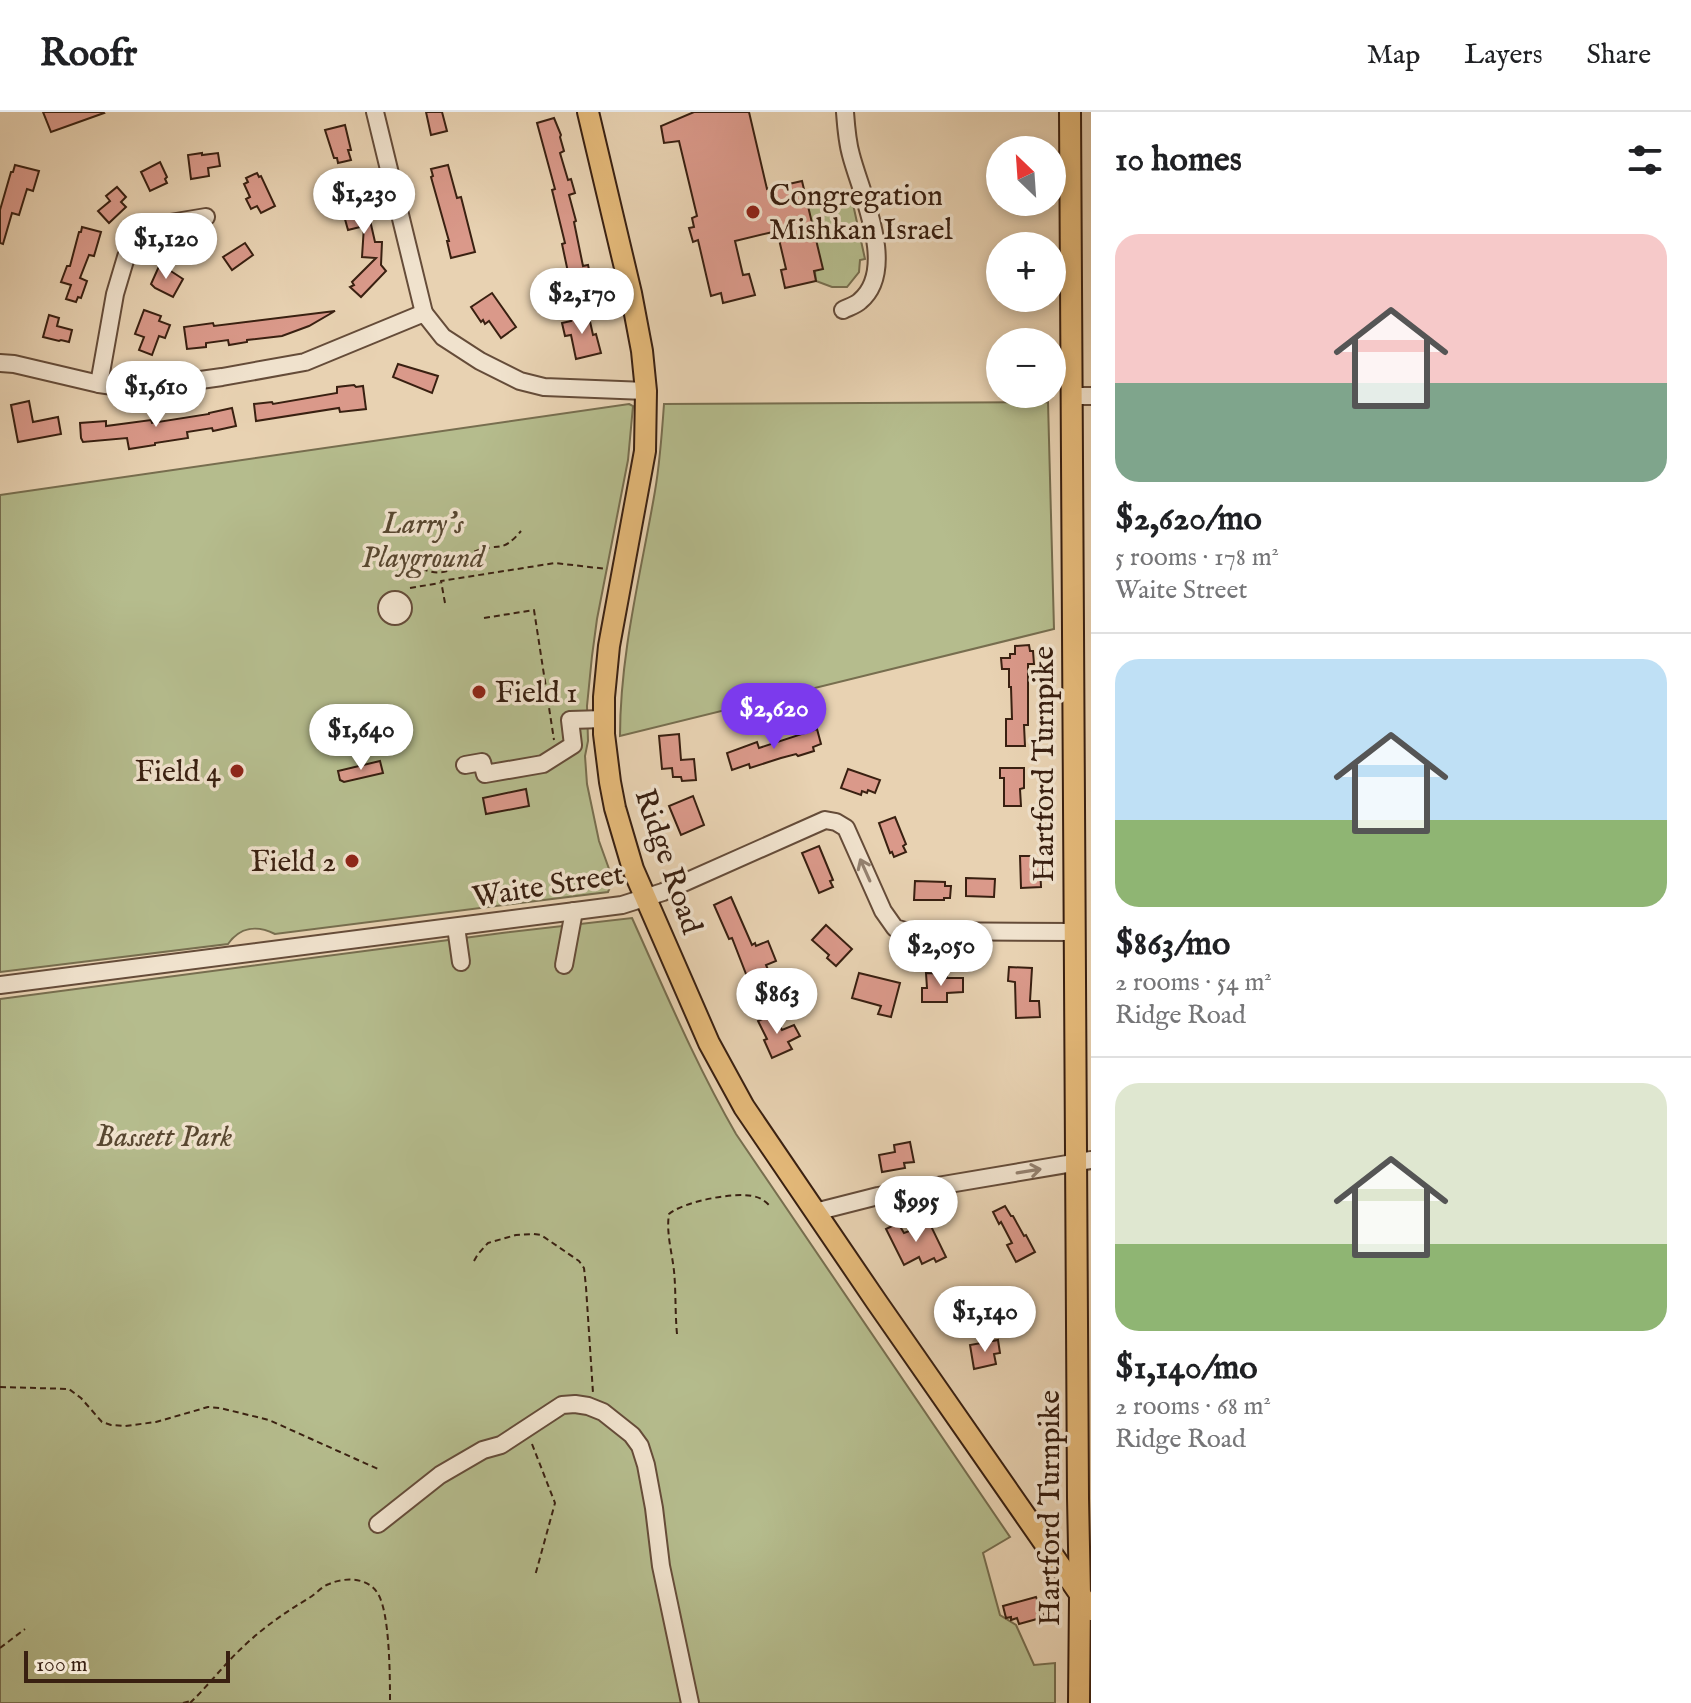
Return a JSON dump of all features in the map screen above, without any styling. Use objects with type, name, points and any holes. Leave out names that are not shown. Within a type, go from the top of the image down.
[{"type":"main road","name":"Ridge Road","points":[[588,112],[631,293],[646,391],[645,451],[605,681],[605,748],[615,808],[633,869],[709,1043],[732,1087],[815,1212],[1087,1600]]},
{"type":"main road","name":"Hartford Turnpike","points":[[1070,112],[1081,396],[1075,932],[1084,1162],[1078,1498],[1087,1600],[1079,1703]]},
{"type":"street","points":[[375,112],[424,313],[443,337],[480,361],[520,381],[544,387],[646,391]]},
{"type":"street","points":[[843,310],[859,303],[869,291],[877,258],[876,242],[851,154],[845,112]]},
{"type":"street","points":[[99,384],[115,294],[126,257],[137,241],[151,230],[170,223],[206,217]]},
{"type":"street","points":[[0,363],[127,388],[179,383],[305,362],[424,313]]},
{"type":"street","points":[[465,765],[482,762],[485,774],[543,764],[573,745],[570,720],[604,719]]},
{"type":"street","name":"Waite Street","points":[[0,985],[622,905],[663,892],[825,820],[846,828],[883,911],[895,928],[905,931],[1075,932]]},
{"type":"street","points":[[564,965],[574,911]]},
{"type":"street","points":[[456,927],[461,962]]},
{"type":"street","points":[[815,1212],[878,1196],[1084,1162]]},
{"type":"street","points":[[378,1524],[440,1475],[473,1455],[501,1445],[562,1405],[575,1404],[597,1409],[623,1426],[640,1446],[690,1703]]},
{"type":"path","points":[[448,580],[450,570],[462,557],[479,549],[505,546],[521,531]]},
{"type":"path","points":[[410,588],[555,563],[609,569]]},
{"type":"path","points":[[413,564],[428,572],[450,570]]},
{"type":"path","points":[[428,572],[433,584]]},
{"type":"path","points":[[441,583],[445,603]]},
{"type":"path","points":[[484,618],[534,610],[557,756]]},
{"type":"path","points":[[677,1334],[674,1272],[667,1225],[669,1214],[676,1208],[734,1195],[753,1196],[769,1205]]},
{"type":"path","points":[[474,1261],[488,1243],[533,1234],[541,1235],[579,1261],[584,1268],[593,1396],[597,1409]]},
{"type":"path","points":[[0,1387],[69,1389],[102,1422],[111,1425],[156,1422],[208,1407],[233,1411],[269,1420],[378,1469]]},
{"type":"path","points":[[512,1437],[529,1439],[555,1503],[535,1576]]},
{"type":"path","points":[[183,1703],[191,1702],[243,1647],[284,1612],[313,1596],[325,1585],[342,1579],[370,1584],[379,1594],[386,1625],[390,1703]]},
{"type":"path","points":[[0,1648],[25,1629]]},
{"type":"green space","points":[[825,202],[835,207],[853,204],[865,259],[860,260],[859,272],[847,287],[832,287],[816,281],[808,207]]},
{"type":"green space","points":[[986,402],[986,408],[1048,408],[1054,629],[620,736],[627,644],[657,480],[664,404]]},
{"type":"green space","name":"Larry's Playground","points":[[629,404],[633,406],[628,460],[597,619],[587,706],[587,784],[599,841],[613,880],[608,892],[275,934],[262,929],[249,929],[228,944],[0,972],[0,495]]},
{"type":"green space","name":"Bassett Park","points":[[632,918],[694,1055],[736,1134],[1010,1537],[983,1553],[1000,1615],[1016,1625],[1034,1665],[1055,1663],[1055,1703],[0,1703],[0,999]]},
{"type":"building","points":[[43,112],[103,112],[104,113],[51,132]]},
{"type":"building","points":[[426,112],[442,112],[447,131],[431,135]]},
{"type":"building","name":"Congregation Mishkan Israel","points":[[694,112],[749,112],[767,189],[802,181],[823,269],[814,271],[816,281],[785,288],[781,270],[786,269],[777,231],[735,241],[743,275],[749,274],[755,295],[723,303],[721,293],[711,296],[698,240],[693,242],[689,228],[694,227],[692,218],[697,216],[679,141],[664,143],[661,126]]},
{"type":"building","points":[[554,118],[564,151],[560,153],[575,193],[569,195],[583,266],[588,265],[592,283],[588,284],[589,288],[572,291],[562,244],[565,243],[552,190],[555,189],[537,123]]},
{"type":"building","points":[[345,125],[351,160],[338,163],[325,130]]},
{"type":"building","points":[[218,153],[220,166],[208,168],[209,176],[191,179],[188,155]]},
{"type":"building","points":[[160,162],[167,183],[150,191],[141,172]]},
{"type":"building","points":[[15,165],[39,171],[33,191],[27,189],[19,215],[12,213],[3,244],[0,243],[0,210]]},
{"type":"building","points":[[448,165],[457,198],[461,197],[475,252],[451,258],[431,177],[431,169]]},
{"type":"building","points":[[257,173],[275,206],[261,213],[257,206],[251,209],[244,184],[248,182],[246,178]]},
{"type":"building","points":[[363,180],[375,242],[382,242],[381,265],[386,271],[361,297],[350,287],[376,258],[362,257],[364,226],[348,230],[343,212],[348,211],[346,202],[349,201],[345,184]]},
{"type":"building","points":[[117,187],[126,197],[121,202],[126,207],[109,223],[98,211],[110,201],[106,196]]},
{"type":"building","points":[[82,227],[101,232],[94,256],[89,255],[80,278],[87,281],[81,298],[78,297],[76,302],[66,299],[71,285],[61,282],[67,266],[70,266]]},
{"type":"building","points":[[245,243],[253,255],[232,270],[223,257]]},
{"type":"building","points":[[160,264],[183,279],[173,297],[151,284]]},
{"type":"building","points":[[492,293],[516,327],[501,338],[489,321],[485,324],[483,320],[481,322],[471,307]]},
{"type":"building","points":[[144,310],[161,316],[159,321],[170,325],[165,338],[159,336],[152,355],[139,350],[144,337],[135,334]]},
{"type":"building","points":[[335,311],[309,326],[282,336],[229,345],[228,340],[206,343],[206,347],[187,349],[184,327]]},
{"type":"building","points":[[581,312],[583,318],[589,317],[601,353],[576,359],[571,335],[565,336],[562,323],[571,321],[569,315]]},
{"type":"building","points":[[49,315],[59,318],[57,326],[72,330],[69,342],[43,337]]},
{"type":"building","points":[[398,364],[438,376],[432,393],[393,377]]},
{"type":"building","points":[[363,386],[366,409],[340,412],[339,408],[256,421],[254,404],[273,404],[337,393],[337,387]]},
{"type":"building","points":[[29,401],[33,422],[58,417],[61,434],[18,442],[11,405]]},
{"type":"building","points":[[232,408],[236,426],[187,432],[188,438],[155,445],[129,449],[127,438],[83,442],[81,438],[80,423],[106,421],[106,426],[151,420],[152,423]]},
{"type":"building","points":[[1029,645],[1034,664],[1028,664],[1025,746],[1006,746],[1006,719],[1012,719],[1011,687],[1009,669],[1002,669],[1001,658],[1010,658],[1010,654],[1015,654],[1015,646]]},
{"type":"building","points":[[817,729],[821,744],[813,747],[814,751],[732,770],[727,753],[757,742],[759,748]]},
{"type":"building","points":[[679,734],[681,760],[694,759],[696,780],[682,781],[681,777],[673,777],[672,768],[662,769],[659,736]]},
{"type":"building","points":[[380,761],[383,773],[344,782],[340,780],[338,771]]},
{"type":"building","points":[[1000,768],[1024,768],[1021,806],[1004,806],[1004,778],[1000,778]]},
{"type":"building","points":[[848,769],[880,780],[875,793],[868,790],[867,793],[862,791],[861,795],[841,788]]},
{"type":"building","points":[[526,789],[529,806],[486,814],[483,798]]},
{"type":"building","points":[[693,796],[704,825],[681,835],[669,806]]},
{"type":"building","points":[[895,817],[906,852],[894,857],[879,823]]},
{"type":"building","points":[[819,846],[833,887],[819,893],[802,853]]},
{"type":"building","points":[[1020,856],[1034,856],[1034,864],[1040,864],[1041,887],[1021,888]]},
{"type":"building","points":[[966,878],[995,879],[994,897],[966,896]]},
{"type":"building","points":[[915,881],[945,882],[945,886],[951,886],[950,898],[914,900]]},
{"type":"building","points":[[731,897],[752,945],[768,941],[776,961],[766,965],[772,985],[753,992],[732,938],[729,939],[714,905]]},
{"type":"building","points":[[826,925],[852,949],[836,966],[812,940]]},
{"type":"building","points":[[1009,967],[1032,968],[1030,1001],[1039,1001],[1040,1017],[1016,1018],[1015,982],[1008,981]]},
{"type":"building","points":[[859,973],[900,983],[891,1017],[878,1014],[881,1006],[852,998]]},
{"type":"building","points":[[926,973],[963,978],[963,992],[947,993],[947,1002],[922,1002],[922,988],[927,988]]},
{"type":"building","points":[[774,1014],[782,1030],[794,1025],[800,1036],[788,1042],[792,1049],[772,1058],[758,1021]]},
{"type":"building","points":[[910,1142],[914,1162],[904,1163],[905,1168],[882,1172],[879,1155],[895,1152],[894,1145]]},
{"type":"building","points":[[1005,1206],[1035,1252],[1016,1262],[1007,1245],[1012,1243],[993,1212]]},
{"type":"building","points":[[898,1223],[904,1233],[912,1230],[913,1233],[930,1224],[946,1257],[922,1264],[919,1257],[904,1265],[886,1229]]},
{"type":"building","points":[[998,1340],[1000,1353],[994,1354],[996,1364],[974,1369],[970,1345]]},
{"type":"building","points":[[1036,1597],[1044,1617],[1019,1624],[1017,1618],[1006,1618],[1003,1606]]},
{"type":"place","name":"Congregation Mishkan Israel","points":[[753,212]]},
{"type":"place","name":"Field 1","points":[[479,692]]},
{"type":"place","name":"Field 4","points":[[237,771]]},
{"type":"place","name":"Field 2","points":[[352,861]]}]
